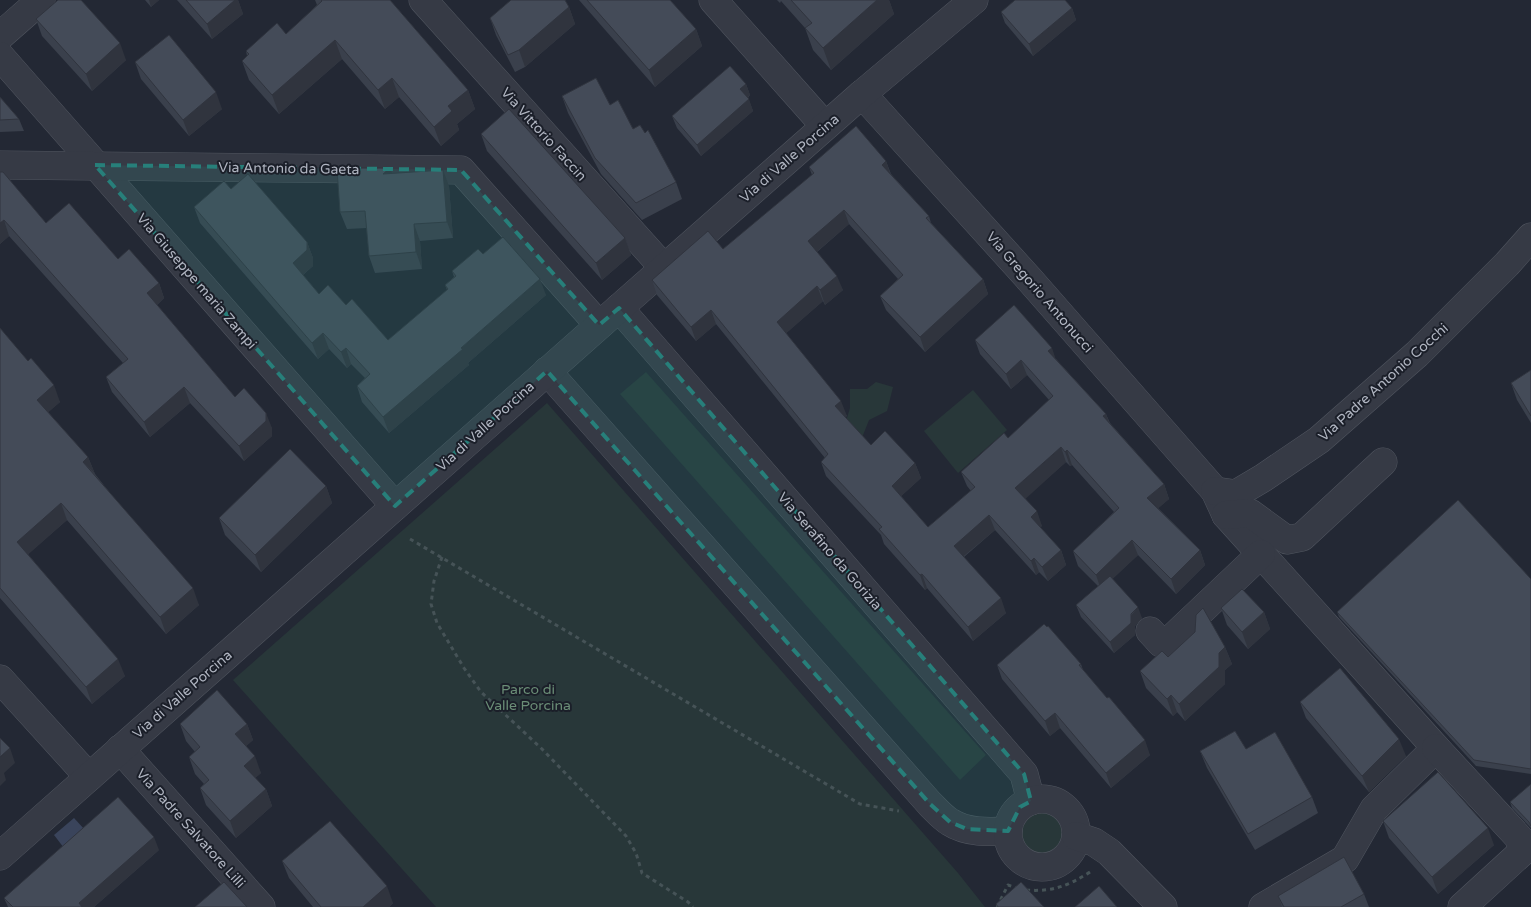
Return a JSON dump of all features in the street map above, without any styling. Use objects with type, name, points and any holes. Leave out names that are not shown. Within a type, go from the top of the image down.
[{"type":"street","points":[[0,36],[41,0]]},
{"type":"street","name":"Via Vittorio Faccin","points":[[423,0],[664,268]]},
{"type":"street","points":[[713,0],[826,126]]},
{"type":"street","name":"Via di Valle Porcina","points":[[0,856],[609,316],[862,94],[974,0]]},
{"type":"street","name":"Via Giuseppe maria Zampi","points":[[0,56],[395,506]]},
{"type":"street","name":"Via Gregorio Antonucci","points":[[862,94],[1036,287],[1221,503],[1261,554],[1520,839],[1521,853],[1462,907]]},
{"type":"street","name":"Via Antonio da Gaeta","points":[[0,165],[461,170],[609,316]]},
{"type":"street","name":"Via Padre Antonio Cocchi","points":[[1221,503],[1263,478],[1319,440],[1417,354],[1507,264],[1531,237]]},
{"type":"street","name":"Via Serafino da Gorizia","points":[[609,316],[1024,774],[1031,801]]},
{"type":"street","points":[[548,371],[930,804],[950,822],[967,829],[986,832],[1008,831]]},
{"type":"street","points":[[1221,503],[1250,513],[1287,540],[1302,537],[1383,462]]},
{"type":"street","points":[[1150,630],[1161,643],[1168,642],[1261,554]]},
{"type":"street","points":[[0,679],[89,777]]},
{"type":"street","points":[[1263,907],[1345,859],[1374,809],[1436,748]]},
{"type":"street","name":"Via Padre Salvatore Lilli","points":[[120,749],[261,907]]},
{"type":"street","points":[[1044,799],[1057,803],[1068,811],[1074,822],[1076,836],[1072,849],[1064,859],[1052,866],[1039,867],[1026,864],[1016,856],[1009,844],[1008,831],[1011,818],[1020,807],[1031,801],[1044,799]]},
{"type":"street","points":[[1076,836],[1094,842],[1112,854],[1163,907]]},
{"type":"path","points":[[410,539],[860,804],[905,812]]},
{"type":"path","points":[[442,557],[434,581],[431,604],[437,623],[449,645],[481,692],[542,749],[626,836],[636,853],[642,873],[693,907]]},
{"type":"path","points":[[996,907],[1008,885],[1023,890],[1042,891],[1057,888],[1082,877],[1112,854]]},
{"type":"highlighted area","points":[[95,165],[461,170],[599,325],[619,308],[1024,774],[1031,801],[1020,807],[1008,831],[967,829],[950,822],[930,804],[547,371],[395,506]]},
{"type":"green space","points":[[646,372],[986,755],[960,780],[620,394]]},
{"type":"green space","points":[[876,382],[893,387],[887,411],[869,420],[861,440],[843,431],[850,408],[850,389],[867,389]]},
{"type":"green space","points":[[973,390],[1007,430],[958,473],[924,431]]},
{"type":"green space","name":"Parco di Valle Porcina","points":[[547,403],[958,873],[985,907],[436,907],[233,680]]},
{"type":"green space","points":[[1043,813],[1058,819],[1064,834],[1058,849],[1043,855],[1028,849],[1022,834],[1028,819]]},
{"type":"water","points":[[74,818],[85,830],[64,848],[54,835]]},
{"type":"building","points":[[58,0],[81,0],[120,43],[86,74],[36,19]]},
{"type":"building","points":[[186,0],[235,0],[207,24]]},
{"type":"building","points":[[321,0],[390,0],[468,90],[448,106],[452,111],[434,127],[392,78],[378,90],[335,40],[272,95],[242,61],[249,54],[246,51],[277,23],[286,34]]},
{"type":"building","points":[[511,0],[565,0],[569,7],[519,50],[508,55],[490,18]]},
{"type":"building","points":[[587,0],[670,0],[696,29],[649,70]]},
{"type":"building","points":[[791,0],[877,0],[823,48],[805,28],[812,23]]},
{"type":"building","points":[[1015,0],[1065,0],[1072,8],[1029,44],[1001,12]]},
{"type":"building","points":[[169,35],[216,92],[183,120],[135,62]]},
{"type":"building","points":[[730,66],[746,84],[740,89],[749,99],[697,145],[672,116]]},
{"type":"building","points":[[596,78],[610,105],[618,100],[633,129],[640,125],[645,133],[648,130],[676,182],[636,203],[595,158],[562,96]]},
{"type":"building","points":[[0,97],[19,119],[0,120]]},
{"type":"building","points":[[509,109],[625,238],[596,263],[481,134]]},
{"type":"building","points":[[856,126],[886,161],[882,165],[929,216],[926,218],[983,279],[920,337],[880,296],[903,275],[844,210],[808,241],[837,276],[820,290],[817,286],[777,322],[841,401],[835,406],[871,445],[885,431],[915,463],[892,486],[928,527],[975,487],[961,472],[1004,433],[1008,438],[1053,396],[1021,360],[1006,374],[975,340],[1014,305],[1052,348],[1048,351],[1106,414],[1103,416],[1164,484],[1147,498],[1200,550],[1171,579],[1132,540],[1096,575],[1073,551],[1119,508],[1067,450],[1065,452],[1061,447],[1015,488],[1037,511],[1031,517],[1061,550],[1042,567],[1034,558],[1031,561],[989,515],[954,546],[1001,598],[968,627],[922,574],[920,575],[879,529],[882,527],[821,462],[828,454],[711,310],[691,327],[652,280],[708,231],[723,249],[814,173],[809,167]]},
{"type":"building","points":[[390,168],[383,174],[443,170],[447,222],[414,224],[416,252],[369,256],[365,211],[340,212],[337,169]]},
{"type":"building","points":[[0,172],[3,172],[46,223],[69,203],[118,259],[129,249],[159,283],[147,293],[235,397],[244,388],[266,413],[266,421],[239,446],[184,387],[144,422],[106,377],[128,359],[4,220],[0,223]]},
{"type":"building","points":[[248,174],[307,242],[307,250],[293,263],[319,294],[328,285],[346,305],[352,299],[388,340],[448,289],[445,285],[456,276],[452,271],[478,249],[483,254],[503,237],[540,279],[461,348],[463,349],[383,417],[357,386],[370,374],[346,348],[341,352],[323,333],[312,343],[194,207],[224,181],[231,189]]},
{"type":"building","points":[[0,328],[28,361],[31,358],[54,385],[37,400],[88,457],[83,462],[193,588],[160,617],[61,503],[17,542],[118,659],[86,687],[0,588]]},
{"type":"building","points":[[1531,370],[1531,416],[1511,383]]},
{"type":"building","points":[[290,449],[326,486],[255,555],[219,518]]},
{"type":"building","points":[[1458,500],[1531,579],[1531,769],[1474,760],[1337,612]]},
{"type":"building","points":[[1110,576],[1138,607],[1131,614],[1131,623],[1110,642],[1076,605]]},
{"type":"building","points":[[1242,589],[1264,612],[1242,632],[1221,608]]},
{"type":"building","points":[[1203,608],[1225,647],[1219,653],[1219,667],[1179,704],[1171,695],[1167,699],[1140,671],[1162,651],[1168,657],[1195,632],[1196,615]]},
{"type":"building","points":[[1044,624],[1048,626],[1107,698],[1109,697],[1145,740],[1106,773],[1055,713],[1045,721],[997,665]]},
{"type":"building","points":[[1340,668],[1399,739],[1362,776],[1300,702]]},
{"type":"building","points":[[217,690],[247,724],[235,734],[255,756],[244,766],[266,789],[230,821],[200,788],[209,780],[189,757],[200,747],[180,724]]},
{"type":"building","points":[[1235,731],[1246,749],[1275,732],[1312,797],[1248,834],[1200,751]]},
{"type":"building","points":[[0,738],[10,748],[0,757]]},
{"type":"building","points":[[1438,772],[1488,828],[1432,877],[1383,821]]},
{"type":"building","points":[[1531,784],[1531,826],[1510,802]]},
{"type":"building","points":[[118,797],[154,837],[79,903],[82,907],[13,907],[4,898]]},
{"type":"building","points":[[330,821],[387,886],[363,907],[321,907],[282,861]]},
{"type":"building","points":[[1344,857],[1364,894],[1341,907],[1284,907],[1278,896]]},
{"type":"building","points":[[224,882],[247,907],[195,907]]},
{"type":"building","points":[[1021,882],[1044,907],[998,907],[996,904]]},
{"type":"building","points":[[1099,886],[1117,907],[1075,907]]}]
